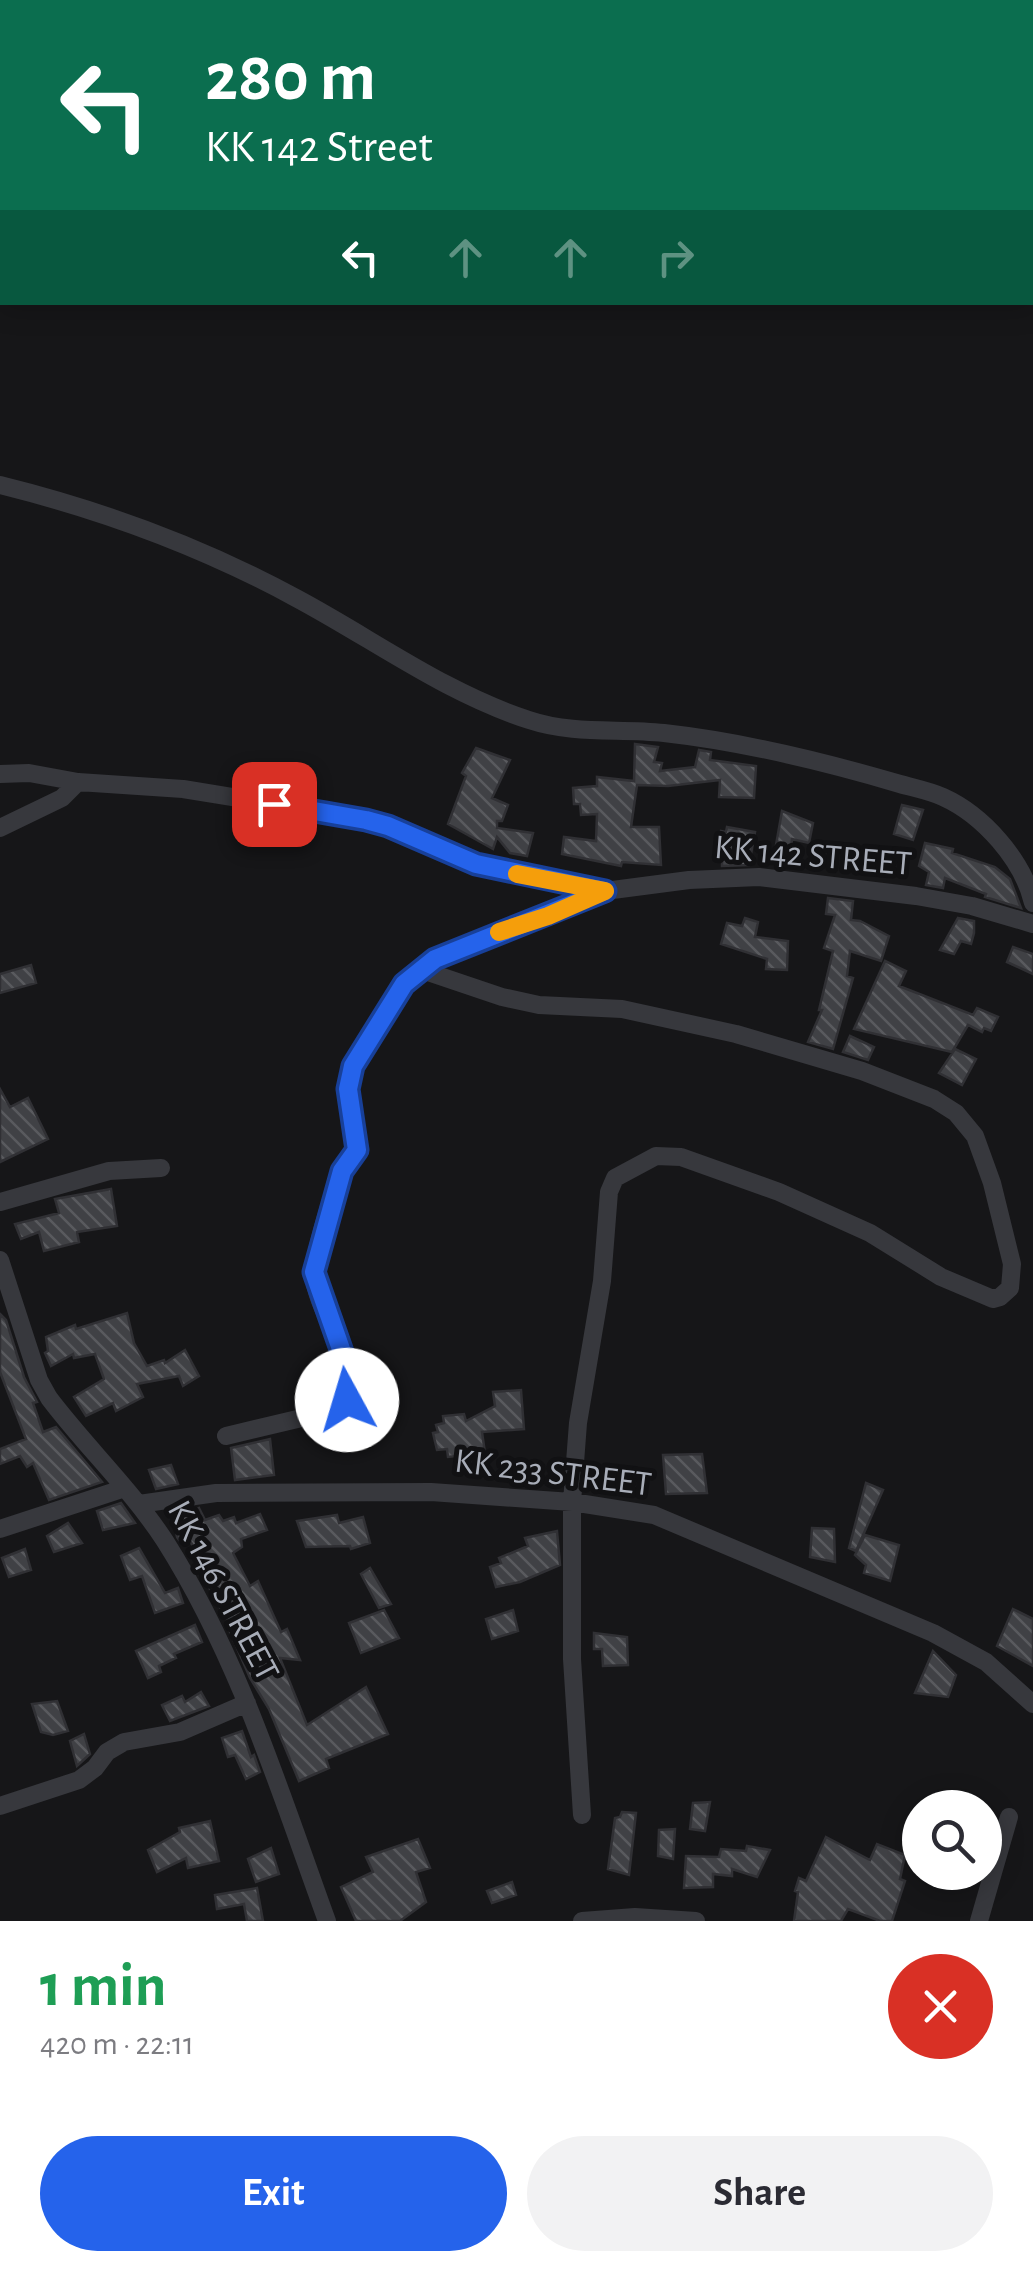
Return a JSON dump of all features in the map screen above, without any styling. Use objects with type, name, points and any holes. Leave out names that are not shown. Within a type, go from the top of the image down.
[{"type":"street","points":[[0,485],[123,522],[259,580],[297,598],[404,663],[526,720],[568,730],[658,732],[748,744],[943,797],[976,816],[997,838],[1020,873],[1033,904]]},
{"type":"street","name":"KK 142 STREET","points":[[0,774],[28,773],[78,782],[183,789],[344,815],[388,826],[476,864],[605,891],[689,880],[759,877],[916,896],[972,906],[1033,924]]},
{"type":"street","points":[[0,828],[62,798],[78,782]]},
{"type":"street","points":[[226,1436],[327,1412],[347,1400],[351,1388],[349,1372],[314,1281],[314,1264],[342,1171],[357,1150],[348,1089],[353,1066],[404,984],[435,959],[605,891]]},
{"type":"street","points":[[422,970],[539,1005],[622,1009],[736,1034],[862,1071],[934,1100],[956,1114],[975,1136],[992,1183],[1012,1264],[1013,1281],[1006,1294],[993,1299],[941,1276],[870,1233],[779,1192],[681,1158],[656,1156],[615,1178],[609,1192],[602,1282],[578,1423],[572,1502],[572,1659],[582,1815]]},
{"type":"street","points":[[0,1202],[109,1171],[160,1168]]},
{"type":"street","name":"KK 146 STREET","points":[[1,1264],[39,1380],[62,1416],[139,1504],[188,1580],[247,1703],[327,1921]]},
{"type":"street","points":[[0,1529],[126,1488]]},
{"type":"street","name":"KK 233 STREET","points":[[139,1504],[216,1493],[431,1492],[572,1502],[654,1515],[933,1633],[986,1662],[1033,1704]]},
{"type":"street","points":[[0,1806],[79,1780],[95,1768],[106,1752],[124,1742],[180,1732],[247,1703]]},
{"type":"street","points":[[979,1921],[1009,1818]]},
{"type":"street","points":[[582,1921],[635,1917],[696,1921]]},
{"type":"building","points":[[635,744],[658,747],[654,762],[662,763],[660,771],[695,767],[699,750],[711,752],[710,760],[756,766],[754,798],[719,797],[720,780],[637,785],[631,827],[659,827],[661,865],[622,862],[621,866],[562,854],[564,837],[596,841],[597,814],[581,815],[580,804],[574,804],[573,788],[597,786],[597,777],[634,781]]},
{"type":"building","points":[[476,748],[510,760],[492,798],[508,805],[502,821],[497,821],[497,828],[533,833],[527,856],[510,853],[497,837],[493,849],[448,824],[466,776],[462,773]]},
{"type":"building","points":[[902,805],[923,810],[913,840],[894,834]]},
{"type":"building","points":[[782,811],[813,823],[809,843],[792,839],[791,848],[776,845]]},
{"type":"building","points":[[727,827],[755,832],[749,865],[722,866],[718,861],[721,831],[726,832]]},
{"type":"building","points":[[925,843],[953,849],[952,853],[995,867],[1010,879],[1021,908],[945,878],[943,888],[926,885],[929,872],[919,866]]},
{"type":"building","points":[[828,898],[853,901],[851,920],[889,936],[881,961],[850,951],[847,976],[853,978],[833,1049],[808,1042],[822,1010],[833,951],[824,948],[835,915],[826,914]]},
{"type":"building","points":[[745,918],[758,922],[755,937],[788,941],[787,970],[766,969],[767,959],[721,944],[727,923],[742,926]]},
{"type":"building","points":[[958,918],[974,921],[971,944],[961,941],[954,954],[940,950]]},
{"type":"building","points":[[1013,947],[1033,954],[1033,974],[1007,962]]},
{"type":"building","points":[[885,961],[906,971],[899,986],[973,1015],[977,1008],[998,1017],[991,1031],[984,1028],[982,1032],[968,1025],[952,1052],[854,1029]]},
{"type":"building","points":[[31,965],[36,983],[0,993],[0,974]]},
{"type":"building","points":[[850,1036],[874,1047],[868,1060],[843,1052]]},
{"type":"building","points":[[955,1049],[976,1059],[962,1085],[939,1073]]},
{"type":"building","points":[[0,1089],[10,1107],[28,1098],[48,1139],[0,1162]]},
{"type":"building","points":[[111,1189],[117,1226],[77,1232],[79,1242],[44,1251],[39,1232],[21,1239],[15,1224],[59,1213],[55,1199]]},
{"type":"building","points":[[127,1313],[134,1343],[147,1366],[164,1360],[165,1363],[185,1350],[199,1376],[183,1386],[179,1376],[137,1384],[143,1397],[116,1411],[113,1403],[86,1416],[74,1397],[104,1379],[95,1354],[74,1358],[73,1354],[51,1366],[45,1353],[46,1337],[75,1325],[76,1329]]},
{"type":"building","points":[[0,1314],[6,1320],[24,1377],[37,1402],[33,1403],[43,1432],[56,1427],[102,1482],[49,1500],[33,1463],[27,1467],[20,1456],[0,1464],[0,1449],[26,1439],[0,1372]]},
{"type":"building","points":[[521,1390],[524,1429],[482,1432],[485,1453],[448,1457],[447,1449],[437,1450],[433,1433],[438,1432],[436,1425],[444,1423],[443,1416],[464,1414],[466,1421],[495,1406],[493,1392]]},
{"type":"building","points":[[270,1439],[274,1475],[235,1480],[231,1448]]},
{"type":"building","points":[[702,1454],[707,1493],[666,1494],[663,1455]]},
{"type":"building","points":[[171,1465],[178,1484],[156,1489],[149,1470]]},
{"type":"building","points":[[866,1483],[883,1490],[856,1551],[849,1548]]},
{"type":"building","points":[[121,1503],[135,1523],[103,1530],[97,1511]]},
{"type":"building","points":[[199,1508],[205,1520],[219,1515],[223,1521],[234,1517],[236,1523],[260,1514],[267,1530],[241,1539],[242,1547],[233,1553],[250,1586],[258,1581],[281,1632],[287,1629],[300,1660],[280,1658],[307,1725],[366,1687],[388,1734],[326,1759],[329,1768],[299,1781],[269,1709],[250,1678],[230,1632],[233,1631],[206,1582],[208,1571],[187,1536],[179,1540],[177,1537],[174,1520]]},
{"type":"building","points":[[337,1515],[339,1523],[363,1517],[370,1543],[351,1549],[306,1547],[297,1521]]},
{"type":"building","points":[[68,1523],[82,1543],[54,1552],[47,1536]]},
{"type":"building","points":[[812,1528],[834,1529],[835,1562],[810,1557]]},
{"type":"building","points":[[557,1531],[560,1565],[520,1582],[496,1587],[490,1567],[501,1563],[499,1558],[528,1546],[525,1538]]},
{"type":"building","points":[[865,1535],[899,1545],[890,1581],[864,1573],[866,1565],[855,1555]]},
{"type":"building","points":[[139,1548],[165,1593],[178,1588],[183,1603],[155,1613],[142,1576],[130,1580],[121,1556]]},
{"type":"building","points":[[25,1549],[31,1570],[9,1577],[2,1558]]},
{"type":"building","points":[[370,1568],[391,1604],[379,1608],[361,1574]]},
{"type":"building","points":[[1013,1609],[1033,1619],[1033,1666],[997,1646]]},
{"type":"building","points":[[384,1610],[399,1638],[361,1653],[349,1623]]},
{"type":"building","points":[[513,1610],[518,1631],[492,1639],[486,1619]]},
{"type":"building","points":[[195,1625],[202,1642],[174,1654],[176,1658],[159,1666],[161,1672],[148,1678],[136,1651]]},
{"type":"building","points":[[594,1633],[627,1637],[628,1665],[603,1666],[602,1649],[594,1649]]},
{"type":"building","points":[[933,1651],[956,1675],[948,1697],[915,1693]]},
{"type":"building","points":[[201,1692],[209,1706],[170,1721],[162,1705],[182,1696],[185,1702]]},
{"type":"building","points":[[57,1701],[68,1731],[53,1735],[41,1732],[32,1704]]},
{"type":"building","points":[[242,1731],[260,1772],[246,1779],[235,1755],[228,1757],[222,1738]]},
{"type":"building","points":[[84,1734],[90,1754],[77,1766],[70,1741]]},
{"type":"building","points":[[710,1802],[705,1831],[690,1829],[693,1803]]},
{"type":"building","points":[[622,1812],[636,1813],[629,1875],[608,1869],[615,1818]]},
{"type":"building","points":[[210,1821],[219,1861],[188,1868],[186,1858],[157,1872],[148,1850],[180,1832],[179,1828]]},
{"type":"building","points":[[675,1829],[673,1859],[658,1856],[659,1830]]},
{"type":"building","points":[[826,1837],[870,1860],[877,1844],[902,1854],[902,1890],[892,1921],[880,1921],[848,1909],[841,1921],[794,1921],[798,1892],[795,1891],[799,1878],[806,1881]]},
{"type":"building","points":[[418,1839],[430,1868],[416,1872],[426,1902],[400,1921],[356,1921],[341,1887],[373,1872],[366,1857]]},
{"type":"building","points":[[747,1846],[770,1850],[757,1877],[732,1869],[732,1876],[713,1874],[713,1887],[684,1888],[686,1856],[719,1857],[721,1849],[746,1851]]},
{"type":"building","points":[[271,1848],[279,1874],[256,1882],[248,1859]]},
{"type":"building","points":[[512,1882],[516,1895],[492,1903],[487,1891]]},
{"type":"building","points":[[257,1888],[263,1921],[247,1921],[244,1904],[217,1909],[215,1895]]},
{"type":"slow traffic","points":[[499,932],[605,891],[517,874]]},
{"type":"route","points":[[274,804],[366,820],[476,864],[605,891],[435,959],[404,984],[353,1066],[348,1089],[357,1150],[342,1171],[314,1272],[349,1372],[351,1388],[347,1400]]}]
